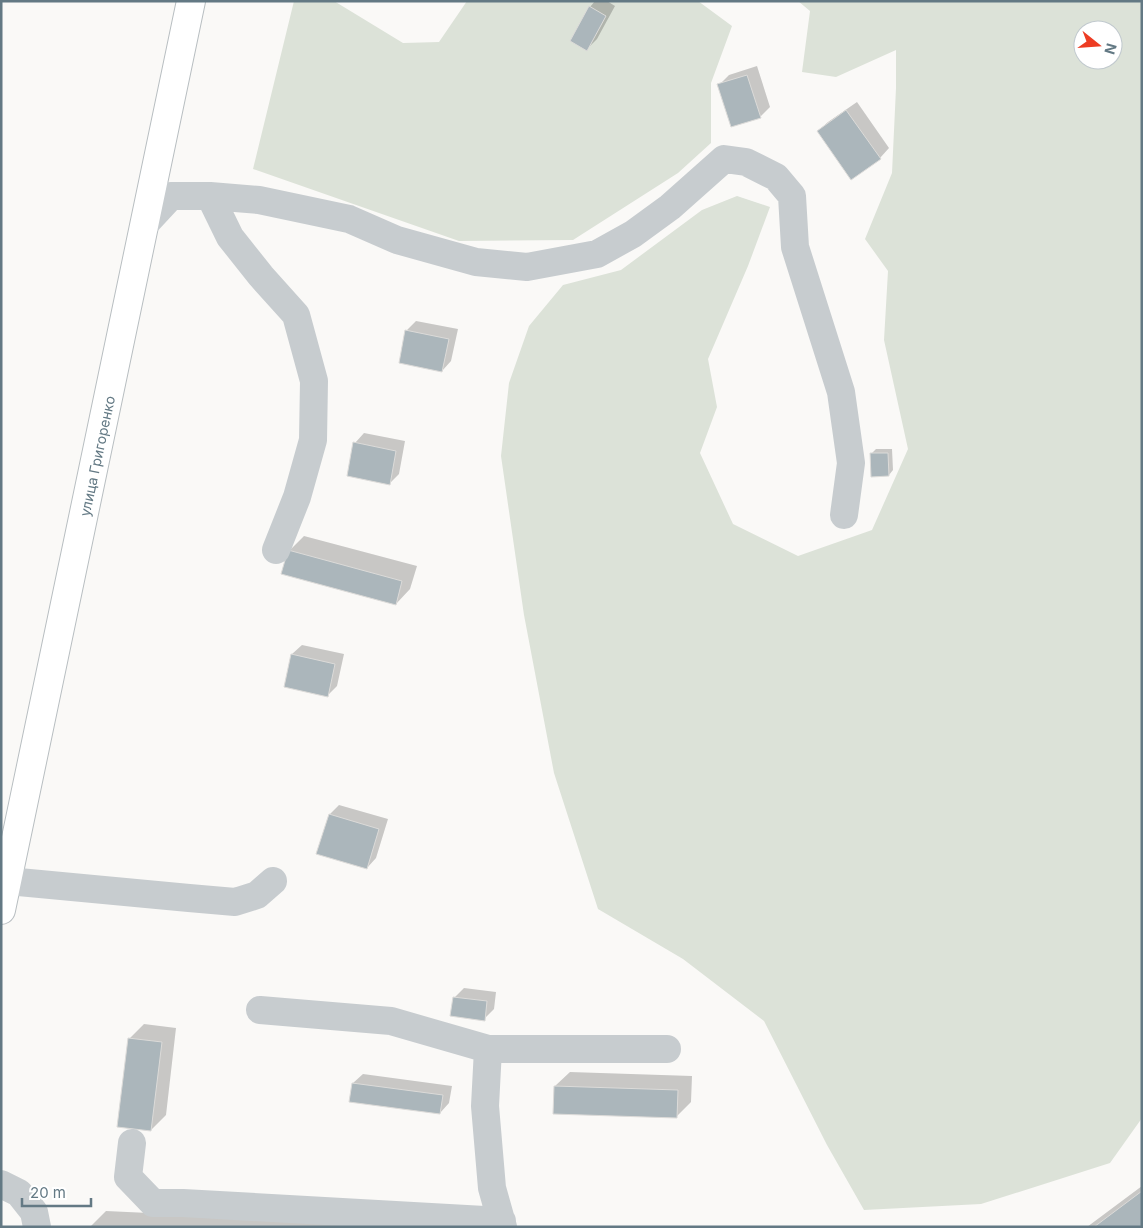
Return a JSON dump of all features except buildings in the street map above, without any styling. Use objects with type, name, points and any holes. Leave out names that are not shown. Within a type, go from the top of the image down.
[{"type":"main road","name":"улица Григоренко","points":[[1,910],[191,1]]},
{"type":"lane","points":[[145,224],[171,196],[210,196],[259,200],[349,219],[398,240],[476,262],[527,267],[598,254],[633,234],[670,207],[724,159],[746,162],[776,177],[792,196],[795,247],[841,392],[851,463],[844,514]]},
{"type":"lane","points":[[210,196],[230,237],[260,276],[296,315],[314,381],[313,440],[297,497],[276,550]]},
{"type":"lane","points":[[8,881],[235,902],[257,895],[273,881]]},
{"type":"lane","points":[[260,1010],[391,1021],[488,1048],[667,1049]]},
{"type":"lane","points":[[132,1143],[128,1177],[153,1203],[502,1224],[492,1188],[484,1106],[488,1048]]},
{"type":"lane","points":[[1,1184],[19,1194],[34,1212],[37,1227]]},
{"type":"shaded area","points":[[294,1],[334,1],[403,43],[439,42],[467,1],[698,1],[732,26],[711,83],[711,143],[678,173],[573,240],[459,241],[253,169]]},
{"type":"shaded area","points":[[798,1],[1142,1],[1142,1118],[1110,1163],[981,1204],[864,1210],[827,1145],[764,1021],[683,959],[598,909],[554,773],[524,615],[501,456],[509,383],[529,326],[563,285],[621,270],[702,210],[737,196],[770,207],[748,266],[708,359],[717,407],[700,453],[733,524],[798,556],[872,530],[908,449],[884,340],[888,271],[865,239],[892,173],[896,50],[836,77],[802,72],[810,11]]}]
